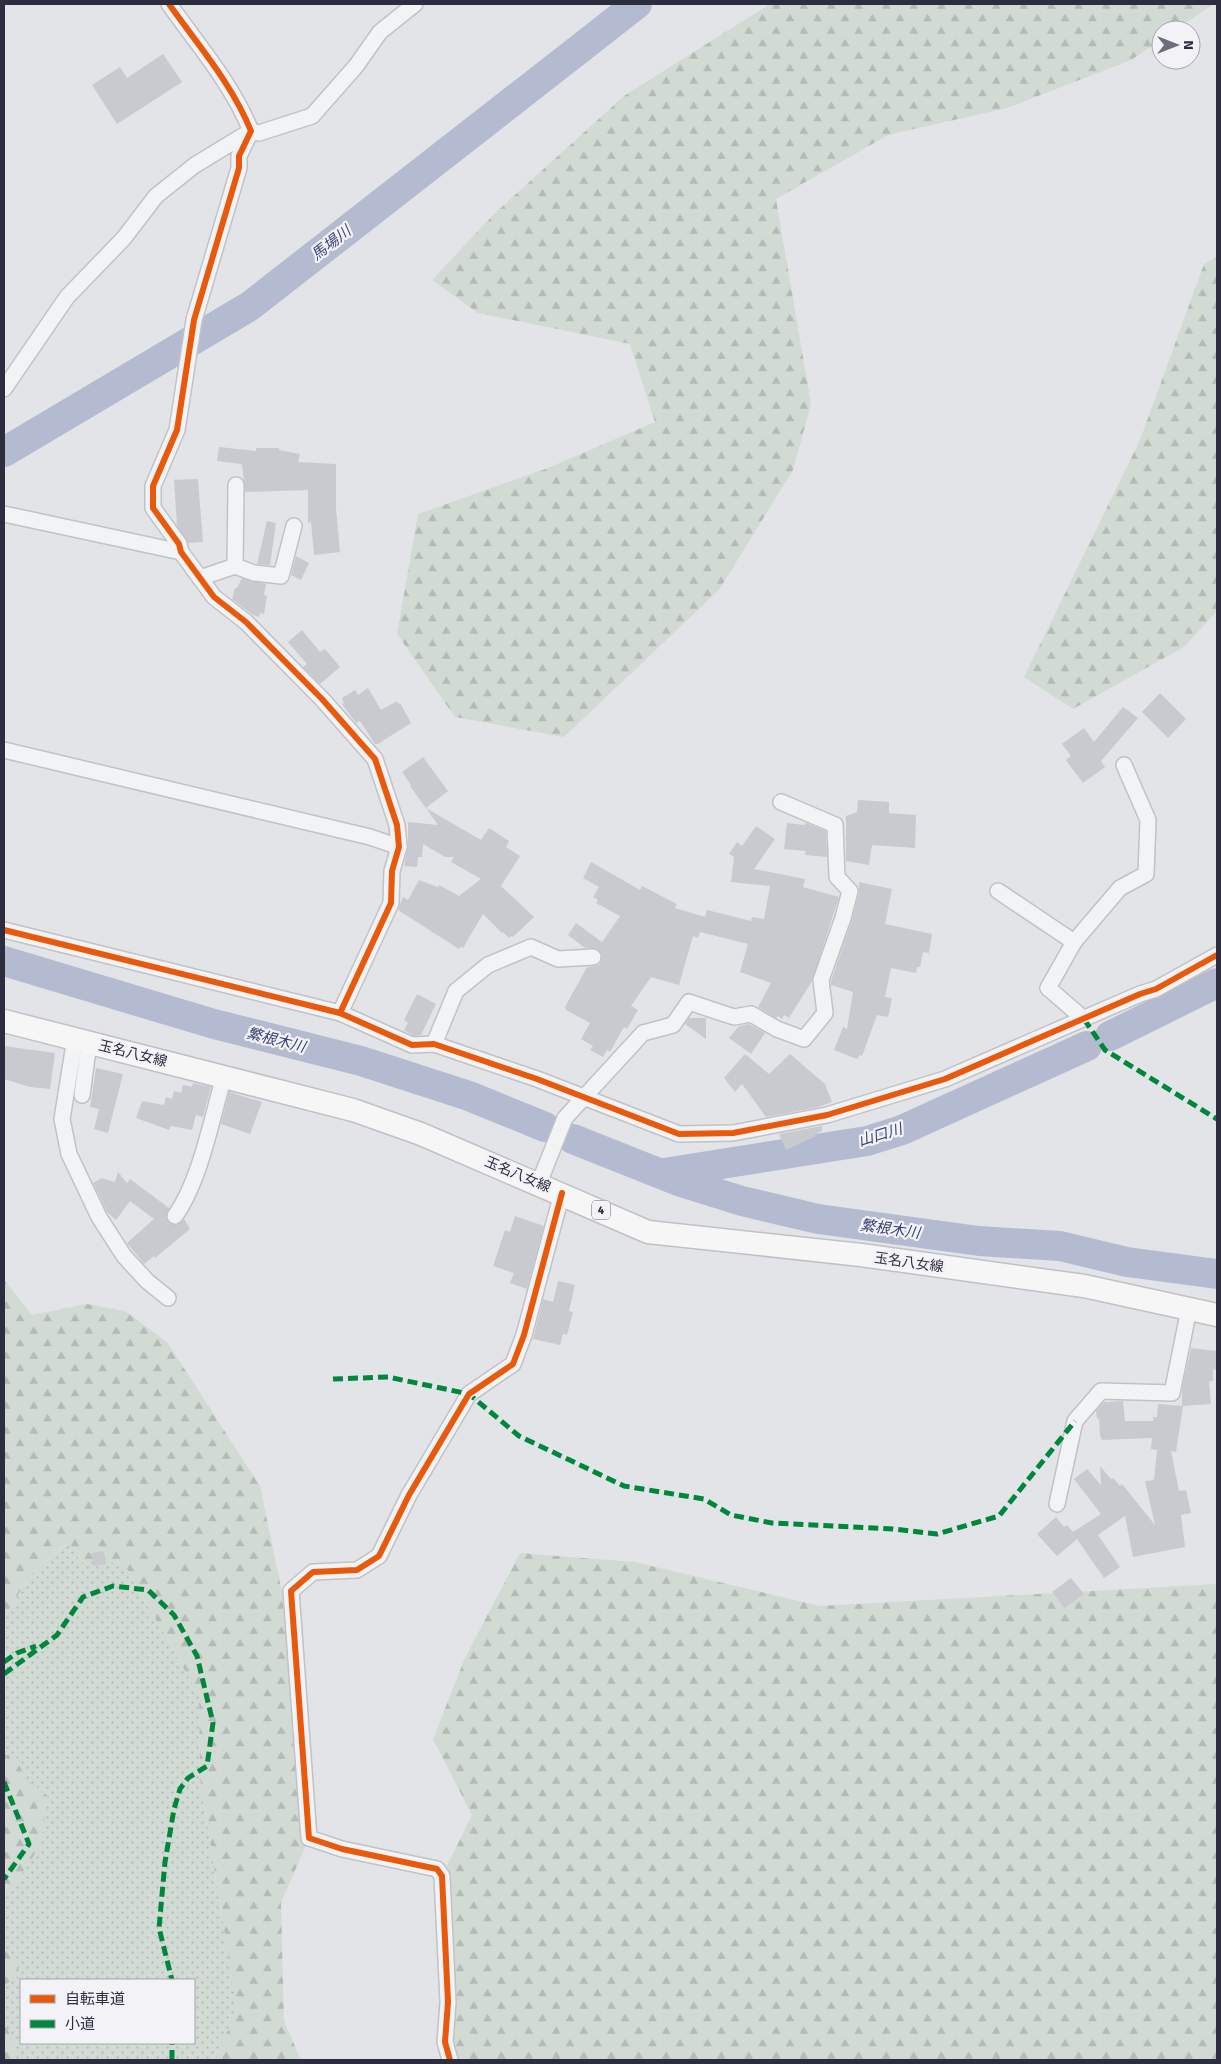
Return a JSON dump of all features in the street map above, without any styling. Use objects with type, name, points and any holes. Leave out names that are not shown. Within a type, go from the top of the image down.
[{"type":"main road","name":"玉名八女線","points":[[4,1021],[353,1110],[421,1134],[539,1183],[648,1232],[861,1255],[1084,1286],[1217,1315]]},
{"type":"street","points":[[170,4],[195,36],[244,115],[250,131],[239,156],[239,168],[194,320],[177,430],[153,486],[153,508],[179,544],[181,552],[214,597],[246,622],[322,699],[375,759],[397,825],[399,847],[392,871],[391,903],[340,1013]]},
{"type":"street","points":[[4,389],[67,296],[124,238],[156,196],[195,164],[250,131],[259,133],[312,116],[356,66],[380,32],[415,4]]},
{"type":"street","points":[[235,566],[236,484]]},
{"type":"street","points":[[4,514],[181,552]]},
{"type":"street","points":[[200,578],[235,566],[254,573],[281,576],[294,526]]},
{"type":"street","points":[[4,750],[370,837],[399,847]]},
{"type":"street","points":[[1084,1019],[1048,988],[1074,942],[1120,888],[1146,874],[1148,820],[1124,766]]},
{"type":"street","points":[[539,1183],[565,1118],[643,1033],[673,1025],[689,1002],[734,1017],[750,1014],[777,1029],[804,1038],[825,1013],[821,980],[843,918],[850,891],[837,877],[835,825],[781,802]]},
{"type":"street","points":[[998,890],[1074,942]]},
{"type":"street","points":[[4,930],[340,1013],[412,1045],[434,1044],[537,1078],[679,1134],[733,1133],[828,1115],[945,1078],[1156,989],[1217,955]]},
{"type":"street","points":[[434,1044],[456,991],[488,965],[531,947],[558,959],[593,957]]},
{"type":"street","points":[[82,1094],[87,1057],[83,1040]]},
{"type":"street","points":[[83,1040],[62,1119],[69,1154],[99,1216],[124,1256],[146,1281],[168,1298]]},
{"type":"street","points":[[175,1216],[184,1204],[204,1146],[224,1076]]},
{"type":"street","points":[[450,2060],[445,2042],[448,2002],[442,1876],[437,1869],[342,1849],[309,1838],[291,1591],[313,1572],[357,1570],[379,1556],[409,1495],[469,1394],[513,1364],[524,1335],[562,1193]]},
{"type":"street","points":[[1057,1504],[1075,1421],[1101,1391],[1172,1393],[1189,1309]]},
{"type":"green space","points":[[770,4],[1214,4],[1190,20],[1151,20],[1151,47],[1131,60],[1007,108],[888,135],[776,199],[811,404],[793,470],[719,590],[564,737],[455,717],[397,634],[418,514],[548,468],[655,422],[630,344],[478,313],[432,280],[494,214],[624,96]]},
{"type":"green space","points":[[1217,257],[1217,611],[1184,647],[1073,709],[1024,677],[1140,440],[1204,264]]},
{"type":"green space","points":[[4,1280],[32,1315],[87,1304],[125,1311],[167,1342],[260,1486],[295,1655],[309,1838],[281,1903],[284,2021],[301,2060],[217,2060],[217,2053],[237,2011],[200,1779],[199,1695],[127,1569],[102,1558],[82,1563],[67,1544],[30,1575],[4,1618]]},
{"type":"green space","points":[[68,1544],[126,1568],[199,1694],[200,1779],[237,2011],[217,2053],[217,2060],[4,2060],[4,1618],[30,1575]]},
{"type":"green space","points":[[520,1553],[635,1562],[820,1606],[1217,1584],[1217,2060],[450,2060],[442,1876],[472,1815],[433,1739],[465,1658]]},
{"type":"green space","points":[[4,1755],[13,1755],[29,1782],[48,1796],[41,1844],[15,1885],[4,1890]]},
{"type":"green space","points":[[4,1948],[19,1961],[18,1977],[4,1985]]},
{"type":"green space","points":[[4,2024],[14,2046],[12,2060],[4,2060]]},
{"type":"building","points":[[163,54],[182,82],[117,124],[92,85],[120,67],[127,78]]},
{"type":"building","points":[[219,447],[256,451],[256,448],[279,448],[279,450],[300,454],[298,462],[336,464],[336,508],[340,552],[314,555],[311,522],[308,523],[308,490],[245,492],[242,464],[217,461]]},
{"type":"building","points":[[198,479],[203,542],[188,543],[177,526],[174,480]]},
{"type":"building","points":[[267,521],[276,523],[270,565],[257,564]]},
{"type":"building","points":[[296,556],[309,563],[301,580],[291,575]]},
{"type":"building","points":[[242,578],[266,584],[264,595],[267,596],[264,614],[260,613],[259,617],[253,615],[232,599],[235,588],[237,588]]},
{"type":"building","points":[[302,630],[320,652],[325,649],[340,667],[320,684],[303,667],[307,664],[288,642]]},
{"type":"building","points":[[368,688],[381,710],[397,701],[411,723],[378,744],[375,744],[360,721],[356,723],[342,704],[344,703],[342,698],[355,690],[358,695]]},
{"type":"building","points":[[1160,693],[1186,719],[1168,738],[1142,712]]},
{"type":"building","points":[[1123,707],[1138,718],[1101,761],[1105,767],[1083,783],[1066,760],[1071,756],[1062,744],[1084,728],[1094,742]]},
{"type":"building","points":[[423,757],[448,791],[426,808],[481,840],[489,828],[509,841],[506,847],[520,856],[501,886],[534,917],[513,937],[509,938],[502,933],[483,914],[463,948],[461,946],[459,949],[398,910],[403,897],[408,900],[419,880],[438,887],[439,885],[459,896],[481,879],[451,862],[454,857],[445,857],[423,844],[422,857],[418,857],[417,867],[404,866],[408,846],[408,822],[438,825],[410,786],[402,772]]},
{"type":"building","points":[[858,800],[889,802],[889,813],[916,815],[915,848],[872,845],[869,865],[846,861],[846,816],[857,812]]},
{"type":"building","points":[[787,823],[804,825],[806,823],[826,831],[827,857],[805,855],[806,851],[784,849]]},
{"type":"building","points":[[756,826],[775,839],[754,869],[805,879],[803,887],[839,897],[812,981],[789,1018],[784,1015],[782,1019],[778,1016],[776,1018],[758,1007],[771,983],[740,972],[748,944],[700,932],[698,938],[693,936],[679,985],[651,977],[631,1006],[638,1010],[627,1029],[624,1027],[610,1052],[607,1050],[603,1057],[590,1050],[593,1046],[581,1039],[590,1023],[566,1010],[565,1007],[587,967],[599,965],[602,956],[598,949],[585,948],[568,935],[576,923],[602,942],[620,916],[596,903],[598,900],[593,897],[599,887],[583,878],[591,862],[640,890],[642,886],[677,904],[675,908],[705,917],[707,910],[751,921],[752,917],[764,919],[770,886],[731,882],[734,857],[729,854],[737,842],[742,846]]},
{"type":"building","points":[[859,882],[892,889],[885,924],[932,934],[929,953],[923,952],[920,967],[917,967],[916,973],[891,968],[885,997],[892,998],[889,1014],[887,1017],[877,1015],[862,1056],[860,1055],[857,1059],[834,1050],[843,1027],[847,1029],[853,992],[831,985],[831,981],[852,920],[859,893]]},
{"type":"building","points":[[417,994],[436,1004],[421,1035],[414,1036],[404,1030],[408,1023],[404,1020]]},
{"type":"building","points":[[689,1018],[706,1018],[706,1039],[685,1024]]},
{"type":"building","points":[[749,1024],[765,1033],[751,1054],[729,1038],[739,1026]]},
{"type":"building","points":[[4,1046],[55,1053],[50,1089],[30,1087],[4,1079]]},
{"type":"building","points":[[745,1054],[769,1074],[790,1054],[825,1084],[832,1102],[818,1107],[766,1117],[742,1084],[735,1092],[724,1078]]},
{"type":"building","points":[[96,1068],[123,1074],[108,1133],[94,1129],[99,1109],[90,1107]]},
{"type":"building","points":[[193,1083],[211,1087],[203,1117],[196,1115],[192,1130],[171,1126],[169,1130],[136,1118],[142,1101],[164,1105],[166,1097],[172,1099],[174,1091],[181,1093],[183,1085],[192,1087]]},
{"type":"building","points":[[229,1092],[262,1102],[250,1134],[221,1124]]},
{"type":"building","points":[[822,1126],[822,1131],[815,1134],[816,1136],[786,1150],[779,1134]]},
{"type":"building","points":[[118,1172],[127,1183],[130,1179],[169,1208],[166,1216],[170,1224],[179,1224],[184,1219],[190,1229],[155,1258],[154,1256],[144,1264],[127,1243],[154,1219],[130,1201],[116,1220],[107,1212],[93,1183],[102,1178],[115,1182]]},
{"type":"building","points":[[515,1216],[544,1226],[527,1289],[510,1283],[514,1273],[493,1266],[505,1230],[510,1232]]},
{"type":"building","points":[[558,1281],[575,1285],[569,1311],[573,1312],[567,1335],[563,1334],[560,1345],[533,1339],[543,1299],[553,1302]]},
{"type":"building","points":[[1191,1348],[1217,1351],[1217,1370],[1213,1369],[1213,1381],[1209,1381],[1211,1404],[1183,1406],[1176,1452],[1171,1451],[1179,1491],[1186,1490],[1191,1513],[1181,1515],[1185,1547],[1133,1557],[1125,1516],[1098,1535],[1120,1567],[1104,1578],[1077,1539],[1057,1556],[1037,1534],[1056,1517],[1064,1527],[1067,1525],[1073,1532],[1101,1514],[1074,1479],[1087,1469],[1101,1485],[1100,1466],[1111,1479],[1113,1478],[1120,1486],[1122,1484],[1155,1525],[1145,1481],[1154,1480],[1157,1450],[1151,1449],[1152,1438],[1102,1440],[1099,1418],[1097,1419],[1096,1411],[1104,1402],[1123,1401],[1125,1421],[1153,1421],[1153,1417],[1157,1417],[1158,1404],[1182,1406],[1182,1389]]},
{"type":"building","points":[[104,1551],[106,1564],[94,1566],[91,1553]]},
{"type":"building","points":[[1071,1578],[1084,1594],[1064,1608],[1052,1592]]},
{"type":"waterway","name":"馬場川","points":[[4,452],[250,306],[637,4]]},
{"type":"waterway","name":"繁根木川","points":[[4,961],[214,1024],[361,1061],[469,1096],[545,1127]]},
{"type":"waterway","name":"山口川","points":[[1110,1036],[1217,983]]},
{"type":"waterway","name":"山口川","points":[[664,1173],[867,1141],[902,1130],[1087,1046]]},
{"type":"waterway","name":"繁根木川","points":[[573,1139],[681,1182],[742,1201],[818,1219],[979,1241],[1060,1246],[1127,1262],[1217,1274]]},
{"type":"marked path","points":[[1084,1019],[1105,1050],[1217,1119]]},
{"type":"marked path","points":[[333,1379],[388,1377],[469,1394],[519,1436],[624,1486],[704,1499],[731,1515],[772,1523],[893,1529],[937,1534],[999,1516],[1075,1421]]},
{"type":"marked path","points":[[4,1674],[57,1635],[83,1597],[113,1586],[148,1590],[174,1615],[197,1656],[213,1723],[207,1766],[188,1778],[180,1789],[174,1809],[165,1862],[159,1928],[172,1979]]},
{"type":"marked path","points":[[4,1662],[17,1653],[36,1646]]},
{"type":"marked path","points":[[4,1782],[29,1844],[4,1879]]},
{"type":"marked path","points":[[172,2044],[172,2060]]},
{"type":"cycle path","points":[[169,4],[224,81],[251,131],[239,156],[239,168],[194,320],[177,430],[153,486],[153,508],[179,544],[181,552],[214,597],[246,622],[322,699],[375,759],[397,825],[399,847],[392,871],[391,903],[340,1013]]},
{"type":"cycle path","points":[[4,930],[340,1013],[412,1045],[434,1044],[537,1079],[679,1134],[733,1133],[827,1115],[945,1079],[1140,994],[1156,989],[1217,955]]},
{"type":"cycle path","points":[[450,2060],[445,2042],[448,2002],[442,1876],[437,1869],[342,1849],[309,1838],[291,1591],[313,1572],[357,1570],[379,1556],[409,1495],[469,1394],[513,1364],[524,1335],[562,1193]]}]
